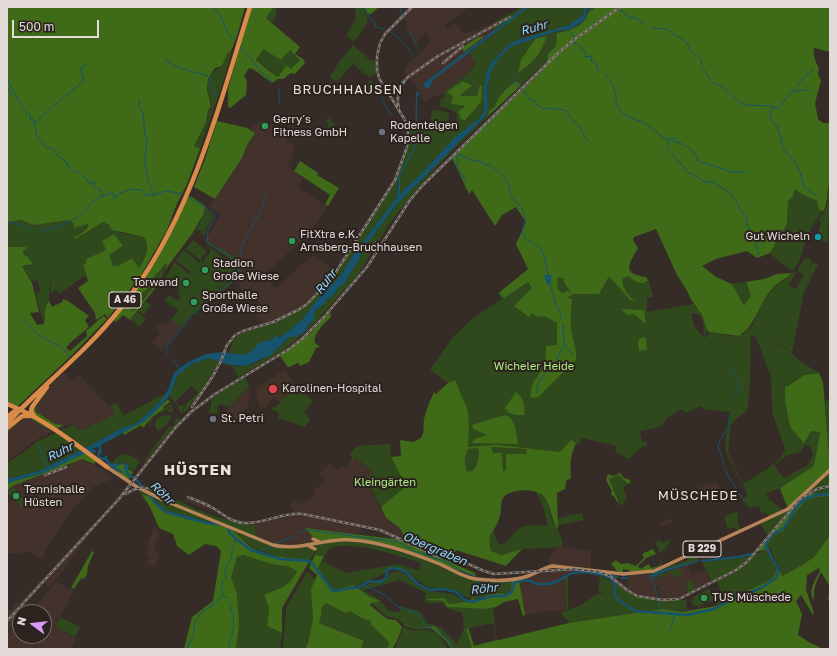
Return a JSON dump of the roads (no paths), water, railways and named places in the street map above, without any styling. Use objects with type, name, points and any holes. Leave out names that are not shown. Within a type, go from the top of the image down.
[{"type":"highway","name":"A 46","points":[[7,423],[105,327],[131,296],[157,256],[192,181],[234,54],[247,8]]},
{"type":"highway","name":"A 46","points":[[15,408],[82,348],[118,309],[140,280],[177,214]]},
{"type":"highway","points":[[31,416],[33,405],[65,367]]},
{"type":"highway","points":[[7,405],[54,429],[107,467]]},
{"type":"highway","points":[[7,418],[15,408]]},
{"type":"highway","points":[[7,428],[22,416],[31,416]]},
{"type":"main road","name":"B 229","points":[[107,467],[137,487],[163,500],[276,546],[290,548],[321,542],[345,540],[374,543],[422,557],[476,579],[520,578],[532,575],[547,567],[554,566],[623,574],[654,571],[788,510],[830,470]]},
{"type":"main road","points":[[313,539],[321,542]]},
{"type":"main road","points":[[308,545],[315,549]]},
{"type":"water","points":[[525,7],[529,7],[433,80],[429,88],[426,88],[423,84]]},
{"type":"water","points":[[584,7],[587,7],[586,17],[570,29],[554,32],[510,47],[499,58],[491,71],[487,87],[488,109],[484,118],[396,205],[363,249],[359,259],[342,286],[338,287],[333,296],[328,298],[325,303],[314,312],[314,320],[309,324],[305,331],[297,337],[289,337],[271,355],[246,366],[230,365],[209,358],[192,364],[177,376],[170,395],[145,421],[101,445],[102,452],[99,456],[102,458],[107,455],[108,460],[112,464],[125,463],[129,466],[128,472],[131,475],[130,476],[126,475],[123,467],[126,466],[124,464],[117,466],[114,465],[123,472],[122,473],[109,466],[105,460],[99,459],[97,457],[98,447],[91,449],[96,450],[95,453],[88,452],[43,473],[7,483],[7,479],[39,471],[122,428],[135,424],[163,398],[169,388],[175,372],[188,362],[206,354],[223,352],[243,355],[251,352],[259,343],[273,339],[277,335],[281,337],[302,320],[321,295],[341,275],[354,254],[397,197],[399,175],[415,146],[416,91],[419,93],[417,98],[417,145],[400,176],[400,194],[423,172],[455,137],[481,117],[484,110],[484,87],[486,74],[491,63],[509,44],[569,25],[583,15]]},
{"type":"water","points":[[544,275],[552,275],[550,285],[547,284]]},
{"type":"water","points":[[755,552],[740,558],[702,562],[701,560],[738,556]]},
{"type":"water","points":[[700,561],[664,572],[652,578],[651,575],[661,570]]},
{"type":"waterway","points":[[212,7],[220,15],[228,33]]},
{"type":"waterway","points":[[364,7],[368,12]]},
{"type":"waterway","points":[[588,11],[595,7]]},
{"type":"waterway","points":[[618,10],[624,12],[629,18],[635,18],[643,24]]},
{"type":"waterway","points":[[369,13],[370,19],[375,23],[376,27],[398,37],[413,55]]},
{"type":"waterway","points":[[653,28],[667,29],[684,40],[690,50],[695,54]]},
{"type":"waterway","points":[[567,29],[574,37]]},
{"type":"waterway","points":[[408,30],[417,47]]},
{"type":"waterway","points":[[229,34],[237,43]]},
{"type":"waterway","points":[[576,39],[573,43],[578,44],[581,47],[581,50],[586,52],[585,57],[591,56],[591,60],[597,65],[598,70]]},
{"type":"waterway","points":[[240,47],[250,57],[261,72],[273,82]]},
{"type":"waterway","points":[[697,55],[701,59],[702,64]]},
{"type":"waterway","points":[[165,59],[174,66],[208,76],[210,78],[210,85],[216,97]]},
{"type":"waterway","points":[[36,123],[47,111],[84,80],[81,72],[82,67],[87,64]]},
{"type":"waterway","points":[[702,67],[711,81]]},
{"type":"waterway","points":[[797,86],[804,77],[813,70]]},
{"type":"waterway","points":[[605,74],[615,91],[617,105],[625,115],[646,124],[669,140],[667,148],[689,173],[695,175],[704,182],[713,182],[729,192],[738,204],[740,210],[747,217],[747,225],[750,230],[750,234],[755,240],[759,255]]},
{"type":"waterway","points":[[516,76],[515,84],[520,87]]},
{"type":"waterway","points":[[7,79],[24,110],[26,113],[30,114],[30,120],[34,120],[37,136],[45,147],[53,149],[75,172]]},
{"type":"waterway","points":[[390,91],[399,85],[403,80]]},
{"type":"waterway","points":[[714,83],[723,87],[730,94]]},
{"type":"waterway","points":[[7,87],[11,95]]},
{"type":"waterway","points":[[782,105],[786,98],[796,88]]},
{"type":"waterway","points":[[279,89],[280,103]]},
{"type":"waterway","points":[[794,90],[809,90]]},
{"type":"waterway","points":[[524,91],[529,99],[536,102],[537,105],[543,109],[550,108],[553,110],[557,108]]},
{"type":"waterway","points":[[732,95],[738,101],[746,105],[773,106],[770,116],[772,121],[777,126],[784,150],[794,161],[800,172],[804,187],[818,197]]},
{"type":"waterway","points":[[139,100],[140,108],[143,113],[145,135],[147,140],[145,161],[148,182],[151,187]]},
{"type":"waterway","points":[[382,100],[390,114],[392,114]]},
{"type":"waterway","points":[[773,106],[776,109],[780,107]]},
{"type":"waterway","points":[[559,109],[567,111],[571,118],[580,127],[588,141]]},
{"type":"waterway","points":[[670,139],[673,138],[675,139],[674,141],[689,148],[695,154],[698,161],[732,172],[745,172]]},
{"type":"waterway","points":[[455,154],[475,161],[478,160],[486,165],[489,164],[501,174],[508,183],[513,199],[524,212],[525,220],[522,233],[528,241],[532,242]]},
{"type":"waterway","points":[[457,155],[458,161],[456,165],[465,180],[465,183]]},
{"type":"waterway","points":[[82,174],[90,184],[95,182],[92,186],[101,190],[101,192]]},
{"type":"waterway","points":[[102,193],[103,196],[113,193],[115,199],[118,194],[132,189],[141,190],[146,195],[154,195],[165,191],[184,194]]},
{"type":"waterway","points":[[151,189],[154,195]]},
{"type":"waterway","points":[[240,256],[242,246],[262,208],[266,195]]},
{"type":"waterway","points":[[73,220],[77,218],[95,199],[103,196]]},
{"type":"waterway","points":[[168,354],[166,350],[167,346],[193,314],[234,280],[239,271],[234,261],[222,251],[208,243],[207,232],[215,217],[214,213],[188,197]]},
{"type":"waterway","points":[[41,231],[52,229],[71,221]]},
{"type":"waterway","points":[[7,223],[14,222],[30,230]]},
{"type":"waterway","points":[[534,243],[543,253],[548,275]]},
{"type":"waterway","points":[[550,284],[561,319]]},
{"type":"waterway","points":[[23,320],[38,334],[60,346]]},
{"type":"waterway","points":[[563,324],[564,345],[573,355]]},
{"type":"waterway","points":[[537,393],[537,386],[555,362],[564,345]]},
{"type":"waterway","points":[[62,347],[70,356]]},
{"type":"waterway","points":[[173,360],[180,369]]},
{"type":"waterway","points":[[730,368],[739,384],[735,400]]},
{"type":"waterway","points":[[724,465],[718,446],[728,427],[730,414]]},
{"type":"waterway","name":"Ruhr","points":[[37,442],[48,467]]},
{"type":"waterway","points":[[725,468],[731,481],[745,502]]},
{"type":"waterway","name":"Röhr","points":[[129,475],[136,479],[158,506],[166,512],[207,523],[218,524]]},
{"type":"waterway","points":[[829,486],[830,481]]},
{"type":"waterway","name":"Röhr","points":[[827,495],[828,488]]},
{"type":"waterway","name":"Röhr","points":[[227,526],[230,533],[251,550],[280,559],[310,561],[333,591],[357,588],[370,581],[380,582],[386,578],[387,570],[392,568],[406,572],[418,584],[430,590],[443,589],[456,592],[465,600],[472,602],[492,596],[504,596],[511,593],[515,582],[527,580],[537,584],[549,584],[572,573],[586,572],[603,575],[611,579],[614,583],[615,595],[617,599],[635,611],[688,615],[714,609],[733,599],[759,589],[775,579],[778,572],[777,567],[766,547],[767,541],[773,534],[784,528],[797,506],[805,499],[817,495],[830,494]]},
{"type":"waterway","name":"Obergraben","points":[[298,534],[308,530],[398,542],[414,551],[447,562],[475,577]]},
{"type":"waterway","points":[[275,544],[293,536]]},
{"type":"waterway","name":"Röhr","points":[[235,543],[234,542],[236,539]]},
{"type":"waterway","points":[[228,598],[223,596],[221,589],[223,581],[227,577],[225,572],[231,559],[234,545]]},
{"type":"waterway","points":[[257,552],[272,546]]},
{"type":"waterway","points":[[650,574],[659,598]]},
{"type":"waterway","name":"Röhr","points":[[606,576],[610,575],[617,577]]},
{"type":"waterway","points":[[622,578],[627,578]]},
{"type":"waterway","name":"Obergraben","points":[[476,580],[478,582],[515,582]]},
{"type":"waterway","points":[[363,585],[385,595],[398,607],[417,613],[426,626],[435,630],[450,642],[453,649]]},
{"type":"waterway","points":[[198,618],[201,613],[223,596]]},
{"type":"waterway","points":[[659,601],[660,613]]},
{"type":"waterway","points":[[229,603],[234,623],[229,649]]},
{"type":"waterway","points":[[670,630],[675,614]]},
{"type":"waterway","points":[[187,649],[193,636],[194,625],[197,620]]},
{"type":"railway","points":[[192,407],[213,376],[227,345],[235,335],[273,322],[298,310],[307,304],[332,278],[395,180],[407,147],[408,131],[405,120],[379,78],[377,56],[380,43],[385,34],[412,7]]},
{"type":"railway","points":[[7,621],[119,499],[176,427],[191,412],[215,394],[289,349],[303,338],[323,318],[367,267],[410,200],[422,186],[558,53],[620,7]]},
{"type":"railway","points":[[399,109],[399,92],[402,84],[408,77],[438,56],[510,17]]},
{"type":"railway","points":[[443,63],[463,46]]},
{"type":"railway","points":[[45,475],[66,467]]},
{"type":"railway","points":[[188,497],[201,502],[236,522],[253,523],[288,515],[303,514],[380,530],[437,556],[462,561],[494,574],[575,569],[599,572],[610,576],[637,596],[663,600],[679,599],[736,570],[747,562],[800,499],[817,489],[830,486]]},
{"type":"railway","points":[[126,494],[140,488],[154,489],[163,493]]},
{"type":"place","name":"Gerry´s Fitness GmbH","points":[[265,126]]},
{"type":"place","name":"Rodentelgen Kapelle","points":[[382,132]]},
{"type":"place","name":"Gut Wicheln","points":[[818,237]]},
{"type":"place","name":"FitXtra e.K. Arnsberg-Bruchhausen","points":[[292,241]]},
{"type":"place","name":"Stadion Große Wiese","points":[[205,270]]},
{"type":"place","name":"Torwand","points":[[186,283]]},
{"type":"place","name":"Sporthalle Große Wiese","points":[[194,302]]},
{"type":"place","name":"Karolinen-Hospital","points":[[273,389]]},
{"type":"place","name":"St. Petri","points":[[213,419]]},
{"type":"place","name":"Tennishalle Hüsten","points":[[16,496]]},
{"type":"place","name":"TUS Müschede","points":[[704,598]]},
{"type":"district","name":"BRUCHHAUSEN","points":[[348,90]]},
{"type":"district","name":"HÜSTEN","points":[[198,470]]},
{"type":"district","name":"MÜSCHEDE","points":[[698,496]]},
{"type":"park label","name":"Wicheler Heide","points":[[534,367]]},
{"type":"park label","name":"Kleingärten","points":[[385,483]]}]
